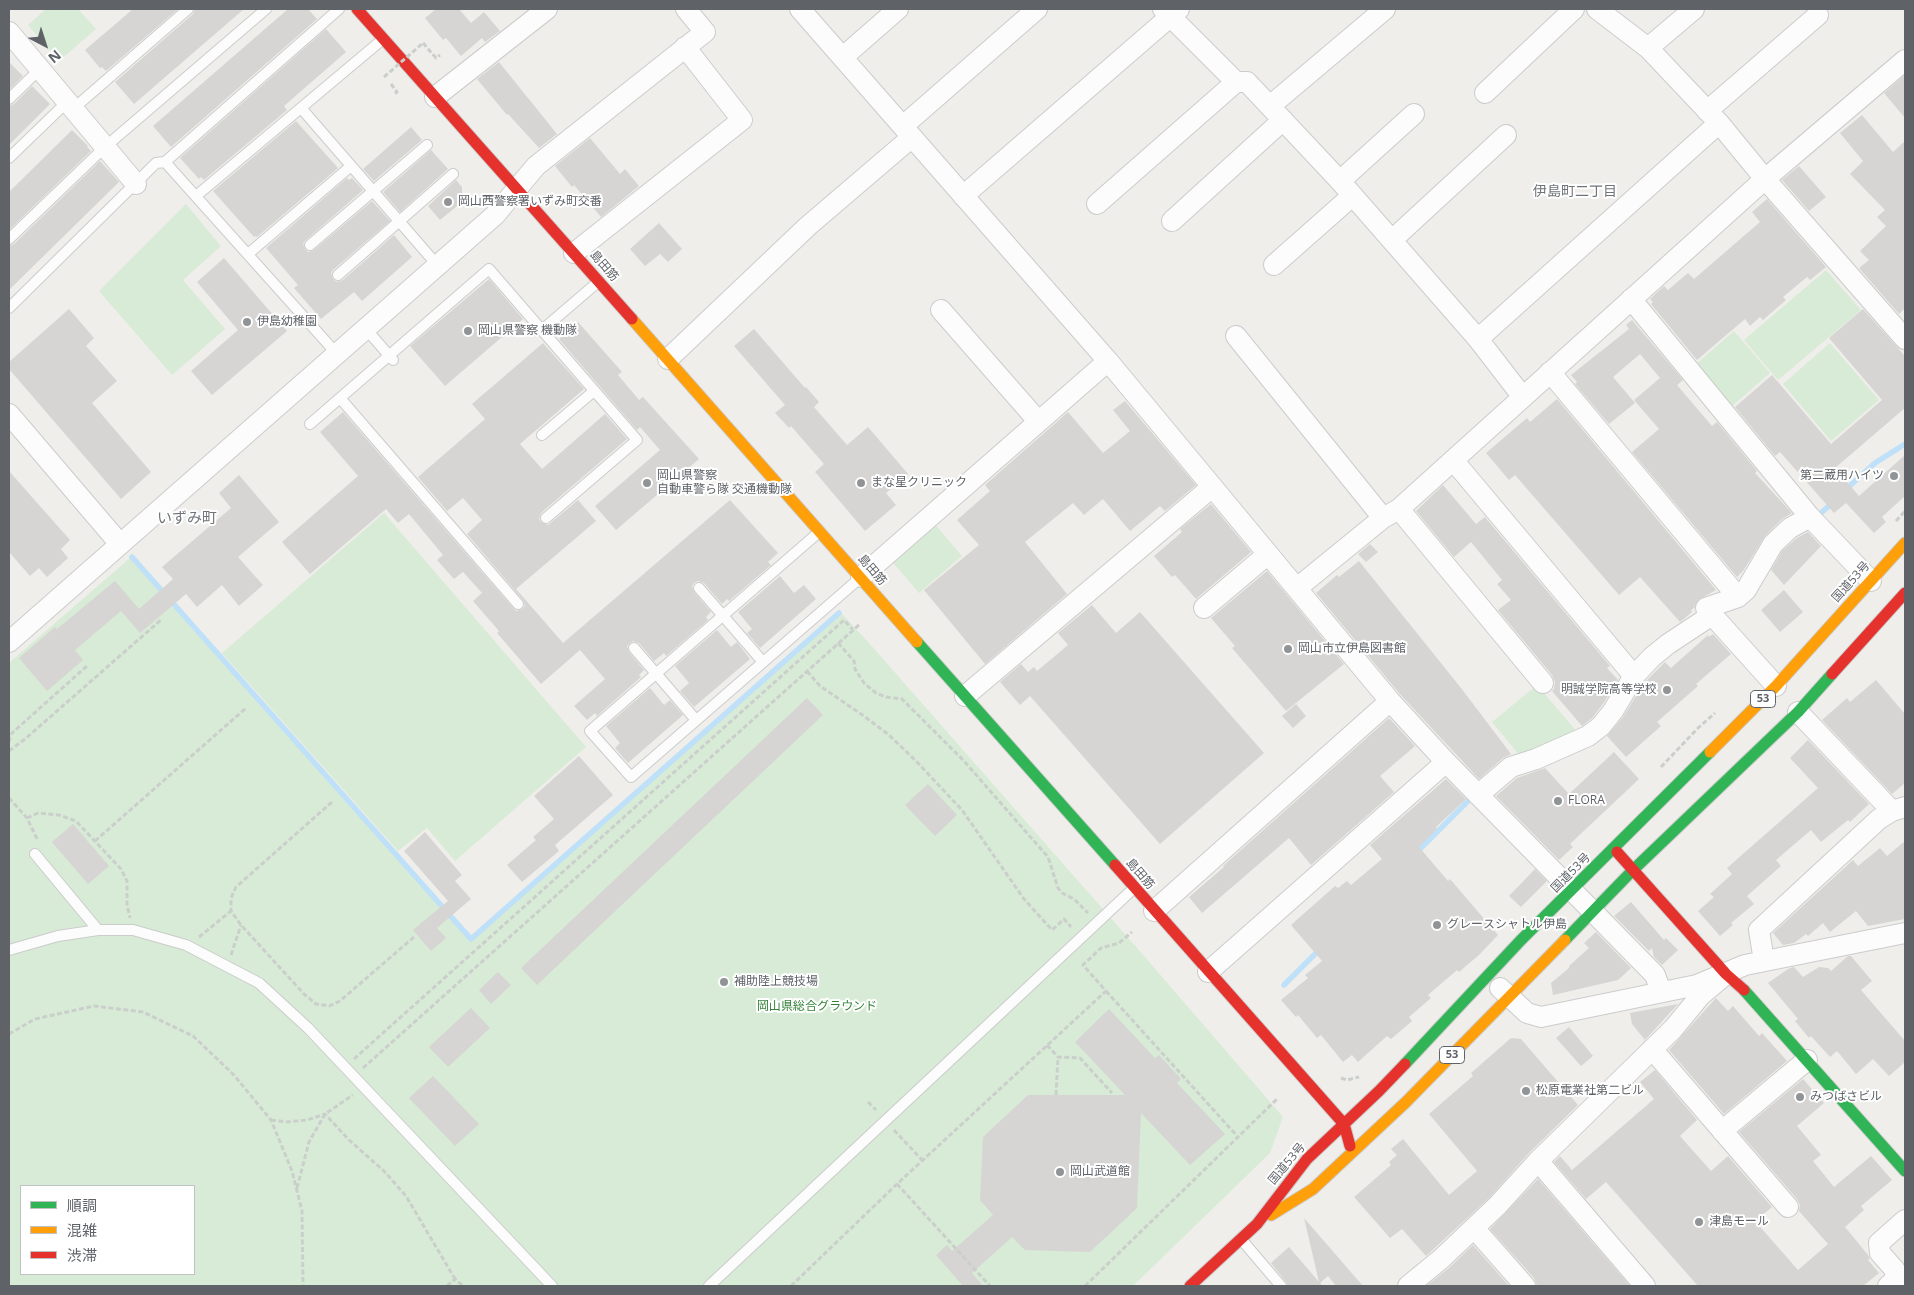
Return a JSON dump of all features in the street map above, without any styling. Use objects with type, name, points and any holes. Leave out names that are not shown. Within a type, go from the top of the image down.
[{"type":"main road","name":"島田筋","points":[[357,9],[1344,1124],[1350,1141],[1348,1157]]},
{"type":"main road","name":"国道53号","points":[[1190,1286],[1257,1224],[1313,1189],[1406,1102],[1502,990],[1583,902],[1614,849],[1776,686],[1905,543]]},
{"type":"main road","name":"国道53号","points":[[1257,1224],[1308,1159],[1379,1091],[1521,940],[1583,902],[1629,866],[1792,707],[1902,596]]},
{"type":"main road","name":"53","points":[[1717,774],[1792,707],[1867,620],[1902,596]]},
{"type":"main road","points":[[1614,849],[1726,974],[1746,991],[1905,1171]]},
{"type":"main road","name":"53","points":[[1616,871],[1629,866],[1637,850]]},
{"type":"main road","points":[[1344,1124],[1356,1126],[1361,1123]]},
{"type":"street","points":[[435,97],[547,9]]},
{"type":"street","points":[[9,642],[438,266],[494,215],[536,166],[705,32],[686,9]]},
{"type":"street","points":[[800,9],[1108,362],[1390,701],[1446,762],[1655,975],[1661,992]]},
{"type":"street","points":[[843,57],[898,9]]},
{"type":"street","points":[[668,359],[1037,9]]},
{"type":"street","points":[[1172,222],[1276,113],[1385,9]]},
{"type":"street","points":[[1485,93],[1574,9]]},
{"type":"street","points":[[1597,9],[1648,48],[1713,117],[1905,339]]},
{"type":"street","points":[[1648,48],[1694,9]]},
{"type":"street","points":[[963,196],[1171,11],[1236,82]]},
{"type":"street","points":[[1478,339],[1818,15]]},
{"type":"street","points":[[9,34],[136,184]]},
{"type":"street","points":[[574,253],[742,120],[685,47]]},
{"type":"street","points":[[1297,588],[1391,513],[1453,460],[1765,179],[1904,64]]},
{"type":"street","points":[[1097,204],[1236,82],[1248,82],[1392,240],[1478,339],[1522,396]]},
{"type":"street","points":[[1274,265],[1414,114]]},
{"type":"street","points":[[1392,240],[1506,135]]},
{"type":"street","points":[[1630,299],[1810,517],[1871,581]]},
{"type":"street","points":[[941,310],[1038,421]]},
{"type":"street","points":[[1236,336],[1543,683]]},
{"type":"street","points":[[860,577],[1108,362]]},
{"type":"street","points":[[1550,372],[1738,596]]},
{"type":"street","points":[[9,414],[120,544]]},
{"type":"street","points":[[1453,460],[1634,676]]},
{"type":"street","points":[[965,696],[1212,487]]},
{"type":"street","points":[[1776,686],[1706,608],[1738,596],[1746,590],[1773,544],[1790,528],[1810,517]]},
{"type":"street","points":[[1204,608],[1268,554]]},
{"type":"street","points":[[1478,795],[1511,767],[1536,759],[1588,736],[1601,726],[1613,711],[1634,676],[1668,644],[1712,615]]},
{"type":"street","points":[[1154,911],[1390,701]]},
{"type":"street","points":[[1764,961],[1759,930],[1879,819],[1899,809],[1792,707]]},
{"type":"street","points":[[1208,972],[1446,762]]},
{"type":"street","points":[[1502,990],[1527,1013],[1541,1017],[1697,985],[1745,965],[1905,933]]},
{"type":"street","points":[[1408,1286],[1441,1259],[1498,1206],[1538,1161],[1673,1029],[1701,996],[1726,974]]},
{"type":"street","points":[[1652,1049],[1788,1207]]},
{"type":"street","points":[[1722,1131],[1808,1060]]},
{"type":"street","points":[[1538,1161],[1645,1286]]},
{"type":"street","points":[[1888,1286],[1895,1280],[1895,1270],[1880,1252],[1879,1243],[1905,1220]]},
{"type":"street","points":[[1474,1228],[1525,1286]]},
{"type":"lane","points":[[9,158],[70,105],[188,9]]},
{"type":"lane","points":[[9,239],[105,147],[266,9]]},
{"type":"lane","points":[[9,308],[156,163],[165,162],[339,9]]},
{"type":"lane","points":[[196,196],[384,39]]},
{"type":"lane","points":[[9,99],[40,69]]},
{"type":"lane","points":[[301,108],[438,266]]},
{"type":"lane","points":[[310,245],[427,145]]},
{"type":"lane","points":[[165,162],[337,354]]},
{"type":"lane","points":[[248,254],[351,166]]},
{"type":"lane","points":[[338,275],[453,174]]},
{"type":"lane","points":[[310,424],[391,358],[489,269],[637,440],[546,518]]},
{"type":"lane","points":[[542,330],[599,281]]},
{"type":"lane","points":[[366,329],[391,358]]},
{"type":"lane","points":[[542,436],[594,391]]},
{"type":"lane","points":[[340,398],[518,604]]},
{"type":"lane","points":[[820,531],[590,731],[630,778],[860,577]]},
{"type":"lane","points":[[699,588],[764,662]]},
{"type":"lane","points":[[634,648],[696,720]]},
{"type":"lane","points":[[35,854],[98,930]]},
{"type":"lane","points":[[709,1286],[1134,888]]},
{"type":"lane","points":[[9,950],[58,936],[98,930],[133,930],[186,945],[259,983],[308,1028],[552,1286]]},
{"type":"lane","points":[[1240,1238],[1281,1286]]},
{"type":"path","points":[[384,77],[423,43],[436,58],[440,55]]},
{"type":"path","points":[[394,95],[397,92]]},
{"type":"path","points":[[9,751],[162,619]]},
{"type":"path","points":[[344,1067],[844,620],[853,630]]},
{"type":"path","points":[[354,1077],[860,624]]},
{"type":"path","points":[[838,643],[854,661],[855,669],[864,683],[876,693],[886,697],[902,699],[963,760],[1048,857],[1058,888],[1074,899],[1096,923]]},
{"type":"path","points":[[9,742],[10,732],[87,666]]},
{"type":"path","points":[[807,671],[820,686],[861,714],[916,761],[962,810],[1024,899],[1052,930],[1064,919],[1071,927]]},
{"type":"path","points":[[95,841],[246,708]]},
{"type":"path","points":[[332,802],[236,887],[230,898],[231,911],[241,925],[304,994],[316,1004],[329,1006],[340,1001],[414,937]]},
{"type":"path","points":[[27,818],[38,813],[59,815],[76,821],[95,841],[121,869],[127,881],[126,904],[133,930]]},
{"type":"path","points":[[186,945],[202,935],[231,911]]},
{"type":"path","points":[[228,966],[233,944],[241,925]]},
{"type":"path","points":[[1132,932],[1120,943],[1101,948],[1082,965],[1238,1136]]},
{"type":"path","points":[[791,1286],[1106,990]]},
{"type":"path","points":[[9,1034],[35,1019],[94,1006],[143,1012],[193,1036],[233,1074],[271,1120],[292,1171],[302,1211],[303,1286]]},
{"type":"path","points":[[1047,1045],[1058,1057],[1080,1058],[1112,1093]]},
{"type":"path","points":[[1056,1095],[1058,1057]]},
{"type":"path","points":[[271,1120],[286,1122],[307,1120],[325,1114],[347,1101],[363,1086]]},
{"type":"path","points":[[1085,1286],[1278,1098]]},
{"type":"path","points":[[296,1189],[309,1142],[325,1114]]},
{"type":"path","points":[[325,1114],[349,1140],[384,1171],[406,1196],[455,1279],[463,1286]]},
{"type":"path","points":[[903,1139],[923,1161]]},
{"type":"path","points":[[898,1184],[990,1286]]},
{"type":"path","points":[[447,1286],[455,1279]]},
{"type":"green space","points":[[46,9],[78,9],[96,29],[59,61],[28,25]]},
{"type":"green space","points":[[186,204],[221,246],[183,280],[225,329],[172,375],[99,291]]},
{"type":"green space","points":[[1826,270],[1861,310],[1778,380],[1744,340]]},
{"type":"green space","points":[[1734,331],[1770,373],[1731,407],[1695,365]]},
{"type":"green space","points":[[1830,343],[1879,400],[1831,441],[1783,384]]},
{"type":"green space","points":[[384,513],[586,747],[455,861],[427,828],[398,851],[222,653]]},
{"type":"green space","points":[[933,522],[962,556],[919,593],[889,558]]},
{"type":"green space","name":"岡山県総合グラウンド","points":[[130,558],[471,941],[841,613],[1138,949],[1283,1117],[1270,1153],[1133,1286],[9,1286],[9,663]]},
{"type":"green space","points":[[1537,685],[1579,734],[1521,757],[1492,722]]},
{"type":"building","points":[[133,9],[178,9],[106,71],[102,67],[100,68],[85,50]]},
{"type":"building","points":[[195,9],[244,9],[134,104],[115,82],[193,14]]},
{"type":"building","points":[[288,9],[308,9],[317,19],[171,147],[153,126]]},
{"type":"building","points":[[436,9],[459,9],[471,23],[484,12],[500,31],[485,42],[482,38],[461,56],[446,38],[443,40],[425,18]]},
{"type":"building","points":[[326,29],[346,52],[284,106],[287,110],[204,180],[201,177],[199,179],[180,158]]},
{"type":"building","points":[[9,62],[23,76],[9,90]]},
{"type":"building","points":[[499,62],[557,134],[539,148],[507,115],[477,79]]},
{"type":"building","points":[[1905,75],[1905,118],[1884,93]]},
{"type":"building","points":[[32,86],[50,104],[9,145],[9,106],[14,104]]},
{"type":"building","points":[[1862,115],[1893,152],[1905,141],[1905,308],[1899,314],[1859,268],[1869,260],[1860,251],[1886,226],[1877,217],[1885,210],[1850,174],[1863,161],[1840,133]]},
{"type":"building","points":[[296,121],[338,168],[257,237],[254,237],[213,191]]},
{"type":"building","points":[[411,127],[422,140],[374,181],[363,169]]},
{"type":"building","points":[[72,130],[91,151],[9,230],[9,192]]},
{"type":"building","points":[[590,138],[620,174],[625,169],[639,186],[601,217],[555,166]]},
{"type":"building","points":[[431,150],[448,169],[400,212],[383,192]]},
{"type":"building","points":[[100,161],[119,182],[9,290],[9,246],[14,244]]},
{"type":"building","points":[[1799,166],[1826,197],[1809,211],[1782,180]]},
{"type":"building","points":[[347,178],[349,180],[352,178],[363,190],[303,243],[305,249],[308,252],[314,250],[372,201],[390,221],[333,270],[331,273],[333,279],[336,282],[343,280],[394,235],[412,257],[362,301],[354,292],[321,319],[294,288],[298,285],[266,248]]},
{"type":"building","points":[[456,180],[462,187],[462,202],[440,220],[428,206]]},
{"type":"building","points":[[1767,199],[1826,267],[1810,280],[1807,277],[1783,297],[1786,300],[1763,320],[1760,317],[1750,326],[1745,319],[1697,360],[1651,304],[1653,302],[1650,299],[1664,286],[1668,290],[1688,273],[1694,279],[1760,222],[1752,212]]},
{"type":"building","points":[[659,223],[682,249],[668,262],[660,254],[645,266],[630,249]]},
{"type":"building","points":[[224,258],[287,331],[212,395],[191,371],[238,330],[197,282]]},
{"type":"building","name":"岡山県警察 機動隊","points":[[489,279],[523,319],[445,386],[410,346]]},
{"type":"building","points":[[69,309],[94,338],[86,346],[117,381],[92,403],[151,472],[121,499],[9,369],[9,362]]},
{"type":"building","points":[[1863,309],[1905,356],[1905,408],[1835,468],[1859,496],[1905,455],[1905,496],[1882,517],[1886,522],[1874,533],[1846,503],[1834,513],[1780,452],[1775,456],[1735,407],[1772,375],[1831,444],[1882,400],[1829,338]]},
{"type":"building","points":[[1632,320],[1683,380],[1677,385],[1712,426],[1717,422],[1757,471],[1755,473],[1792,513],[1782,519],[1765,536],[1743,571],[1737,577],[1632,452],[1659,429],[1634,400],[1660,378],[1640,354],[1613,377],[1635,403],[1609,424],[1575,384],[1577,382],[1571,375],[1629,329],[1626,325]]},
{"type":"building","points":[[578,322],[622,372],[618,375],[639,400],[643,397],[699,459],[616,530],[595,506],[660,450],[640,427],[637,430],[559,339]]},
{"type":"building","points":[[754,329],[819,402],[814,407],[847,445],[868,427],[908,474],[886,493],[896,505],[865,531],[815,472],[824,464],[791,426],[789,428],[775,413],[785,405],[734,346]]},
{"type":"building","points":[[543,343],[584,389],[520,444],[542,469],[605,414],[627,439],[541,513],[539,519],[548,525],[578,500],[596,521],[516,589],[563,643],[730,500],[778,553],[768,562],[771,565],[729,601],[727,599],[722,604],[704,583],[698,581],[694,583],[692,586],[694,592],[711,612],[706,617],[708,620],[666,656],[664,653],[654,661],[639,643],[633,641],[630,643],[627,646],[629,652],[644,670],[639,675],[641,677],[597,716],[595,713],[587,720],[574,706],[605,679],[580,650],[541,684],[497,633],[499,631],[473,601],[482,593],[463,572],[454,579],[437,560],[443,555],[409,514],[398,523],[386,509],[310,574],[282,542],[358,476],[320,432],[343,412],[513,608],[516,611],[522,609],[525,606],[523,600],[467,534],[482,520],[463,498],[447,511],[418,477],[485,419],[472,404]]},
{"type":"building","points":[[1557,399],[1716,590],[1698,600],[1691,610],[1692,612],[1680,622],[1640,577],[1619,595],[1515,475],[1509,480],[1486,453],[1527,418],[1530,422]]},
{"type":"building","points":[[1125,401],[1196,485],[1165,511],[1160,506],[1130,531],[1103,499],[1084,515],[1073,503],[1025,542],[1067,594],[985,664],[924,590],[979,545],[957,520],[990,491],[985,485],[1068,412],[1103,453],[1130,431],[1113,410]]},
{"type":"building","points":[[9,471],[70,540],[61,549],[68,558],[47,577],[39,568],[30,576],[9,552]]},
{"type":"building","points":[[239,475],[279,522],[238,557],[263,585],[239,606],[222,585],[197,607],[186,594],[140,633],[121,611],[75,650],[83,660],[47,691],[19,658],[55,627],[57,629],[115,581],[139,609],[173,579],[162,567],[231,508],[219,493]]},
{"type":"building","points":[[1443,485],[1476,524],[1485,517],[1610,666],[1607,668],[1618,680],[1593,717],[1582,726],[1552,691],[1555,682],[1552,675],[1498,610],[1511,600],[1497,584],[1502,580],[1471,542],[1454,557],[1416,511]]},
{"type":"building","points":[[1211,504],[1251,552],[1196,599],[1175,575],[1172,577],[1154,556],[1182,532],[1180,529]]},
{"type":"building","points":[[1808,532],[1821,546],[1784,585],[1771,570],[1782,551],[1797,538]]},
{"type":"building","points":[[1370,544],[1378,552],[1366,562],[1358,554]]},
{"type":"building","points":[[1359,561],[1461,688],[1511,754],[1503,758],[1479,779],[1399,693],[1316,593],[1337,575],[1339,577]]},
{"type":"building","points":[[1267,571],[1344,664],[1286,711],[1232,648],[1235,646],[1211,618]]},
{"type":"building","points":[[780,576],[794,593],[804,585],[816,599],[760,648],[747,633],[752,629],[738,612]]},
{"type":"building","points":[[1784,590],[1803,612],[1780,632],[1761,610]]},
{"type":"building","points":[[1092,605],[1116,633],[1140,612],[1264,753],[1160,844],[1030,696],[1020,705],[1000,682],[1021,664],[1028,672],[1034,667],[1037,671],[1068,645],[1058,633]]},
{"type":"building","points":[[717,630],[731,647],[737,642],[750,659],[694,707],[680,691],[689,683],[675,666]]},
{"type":"building","points":[[1713,634],[1731,654],[1696,684],[1698,686],[1657,722],[1661,726],[1626,757],[1607,736],[1623,717],[1644,683],[1665,662],[1671,668],[1708,635],[1709,637]]},
{"type":"building","points":[[1876,680],[1905,714],[1905,783],[1892,794],[1822,720],[1847,698],[1850,702]]},
{"type":"building","points":[[650,688],[664,705],[670,700],[683,715],[628,763],[615,748],[620,743],[606,726]]},
{"type":"building","points":[[807,698],[823,715],[537,985],[521,968]]},
{"type":"building","points":[[1296,704],[1306,716],[1293,728],[1282,716]]},
{"type":"building","points":[[1389,718],[1415,746],[1380,776],[1394,792],[1311,865],[1289,838],[1202,913],[1189,897]]},
{"type":"building","points":[[1808,740],[1869,804],[1850,822],[1848,820],[1821,842],[1811,830],[1776,860],[1781,866],[1747,896],[1754,904],[1731,923],[1733,925],[1720,936],[1698,911],[1714,897],[1710,894],[1732,874],[1727,868],[1818,788],[1790,758]]},
{"type":"building","points":[[1614,752],[1639,779],[1570,844],[1573,847],[1559,860],[1496,796],[1517,778],[1545,768],[1569,794]]},
{"type":"building","points":[[579,756],[613,795],[555,845],[559,851],[522,882],[507,865],[536,840],[533,837],[554,819],[534,796]]},
{"type":"building","points":[[1446,779],[1466,799],[1436,827],[1437,829],[1419,847],[1448,881],[1450,879],[1498,935],[1459,972],[1457,970],[1428,995],[1431,998],[1409,1017],[1412,1021],[1391,1039],[1387,1036],[1358,1062],[1352,1055],[1343,1062],[1321,1035],[1317,1038],[1298,1015],[1296,1017],[1281,1000],[1308,978],[1305,975],[1322,961],[1291,925],[1335,886],[1338,888],[1347,881],[1351,885],[1382,859],[1370,845]]},
{"type":"building","points":[[928,784],[957,815],[935,836],[905,805]]},
{"type":"building","points":[[73,824],[109,866],[88,884],[52,842]]},
{"type":"building","points":[[425,832],[462,875],[455,881],[471,899],[437,928],[446,938],[431,951],[413,930],[448,901],[404,851]]},
{"type":"building","points":[[1905,841],[1905,919],[1868,926],[1856,911],[1830,932],[1823,923],[1808,936],[1806,934],[1794,943],[1783,945],[1773,933],[1853,860],[1858,866],[1880,848],[1887,856]]},
{"type":"building","points":[[1535,869],[1547,881],[1521,907],[1509,896]]},
{"type":"building","points":[[1631,902],[1664,940],[1666,938],[1678,950],[1662,965],[1654,957],[1652,948],[1649,951],[1614,916]]},
{"type":"building","points":[[1596,932],[1631,968],[1618,980],[1553,995],[1551,983],[1589,948],[1584,943]]},
{"type":"building","points":[[1848,956],[1851,956],[1872,981],[1861,990],[1905,1041],[1905,1062],[1889,1076],[1873,1059],[1856,1074],[1837,1051],[1830,1057],[1811,1036],[1809,1038],[1795,1021],[1798,1019],[1768,983],[1794,967],[1803,977],[1819,967],[1828,968],[1831,971]]},
{"type":"building","points":[[498,972],[511,985],[491,1004],[479,990]]},
{"type":"building","points":[[1716,998],[1728,1011],[1733,1006],[1759,1036],[1762,1033],[1787,1061],[1724,1114],[1669,1050]]},
{"type":"building","points":[[1678,1004],[1645,1040],[1632,1024],[1630,1013]]},
{"type":"building","points":[[471,1008],[490,1028],[448,1067],[429,1047]]},
{"type":"building","name":"岡山武道館","points":[[1109,1009],[1155,1058],[1159,1055],[1181,1079],[1177,1083],[1225,1134],[1190,1165],[1141,1113],[1137,1208],[1090,1252],[1025,1250],[1012,1237],[972,1273],[983,1286],[963,1286],[936,1255],[947,1245],[952,1251],[993,1215],[980,1200],[983,1137],[1028,1095],[1125,1095],[1075,1042]]},
{"type":"building","points":[[1569,1027],[1593,1056],[1581,1066],[1556,1038]]},
{"type":"building","points":[[1511,1038],[1521,1039],[1578,1105],[1529,1153],[1489,1198],[1426,1256],[1402,1229],[1390,1238],[1354,1197],[1391,1165],[1389,1162],[1397,1155],[1391,1149],[1403,1139],[1449,1195],[1477,1171],[1429,1114],[1473,1076],[1471,1073]]},
{"type":"building","points":[[1655,1070],[1697,1120],[1680,1136],[1711,1171],[1728,1156],[1772,1207],[1755,1221],[1798,1270],[1828,1244],[1799,1211],[1800,1205],[1797,1199],[1739,1132],[1803,1079],[1824,1103],[1797,1126],[1821,1155],[1813,1161],[1834,1187],[1871,1156],[1892,1180],[1861,1206],[1864,1210],[1845,1227],[1868,1255],[1870,1258],[1868,1260],[1879,1273],[1863,1286],[1698,1286],[1606,1182],[1586,1199],[1554,1162],[1560,1156],[1572,1170],[1654,1099],[1640,1082]]},
{"type":"building","points":[[433,1076],[479,1124],[455,1146],[409,1098]]},
{"type":"building","points":[[1538,1179],[1630,1286],[1537,1286],[1534,1278],[1490,1229]]},
{"type":"building","points":[[1304,1218],[1363,1286],[1336,1286],[1328,1276],[1320,1283],[1323,1286],[1288,1286],[1271,1263],[1289,1247],[1319,1282]]},
{"type":"building","points":[[1473,1245],[1509,1286],[1426,1286],[1449,1268]]},
{"type":"waterway","points":[[1845,490],[1875,463],[1905,444]]},
{"type":"waterway","points":[[1820,514],[1833,502]]},
{"type":"waterway","points":[[132,557],[471,939],[839,613]]},
{"type":"waterway","points":[[1416,853],[1471,798]]},
{"type":"waterway","points":[[1284,985],[1321,948]]},
{"type":"traffic: fast","points":[[917,642],[1115,865]]},
{"type":"traffic: fast","points":[[1565,940],[1633,870],[1798,712],[1832,674]]},
{"type":"traffic: fast","points":[[1405,1064],[1521,940],[1710,752]]},
{"type":"traffic: fast","points":[[1744,990],[1905,1171]]},
{"type":"traffic: slow","points":[[632,319],[917,642]]},
{"type":"traffic: slow","points":[[1710,752],[1776,686],[1905,543]]},
{"type":"traffic: slow","points":[[1271,1215],[1313,1189],[1406,1102],[1565,940]]},
{"type":"traffic: jam","points":[[357,9],[632,319]]},
{"type":"traffic: jam","points":[[1832,674],[1905,593]]},
{"type":"traffic: jam","points":[[1617,852],[1726,974],[1744,990]]},
{"type":"traffic: jam","points":[[1115,865],[1344,1124],[1350,1146]]},
{"type":"traffic: jam","points":[[1190,1286],[1257,1224],[1307,1159],[1405,1064]]},
{"type":"place","name":"岡山西警察署いずみ町交番","points":[[448,202]]},
{"type":"place","name":"伊島幼稚園","points":[[247,322]]},
{"type":"place","name":"岡山県警察 機動隊","points":[[468,331]]},
{"type":"place","name":"第二蔵用ハイツ","points":[[1894,476]]},
{"type":"place","name":"岡山県警察 自動車警ら隊 交通機動隊","points":[[647,483]]},
{"type":"place","name":"まな星クリニック","points":[[861,483]]},
{"type":"place","name":"岡山市立伊島図書館","points":[[1288,649]]},
{"type":"place","name":"明誠学院高等学校","points":[[1667,690]]},
{"type":"place","name":"FLORA","points":[[1558,801]]},
{"type":"place","name":"グレースシャトル伊島","points":[[1437,925]]},
{"type":"place","name":"補助陸上競技場","points":[[724,982]]},
{"type":"place","name":"松原電業社第二ビル","points":[[1526,1091]]},
{"type":"place","name":"みつばさビル","points":[[1800,1097]]},
{"type":"place","name":"岡山武道館","points":[[1060,1172]]},
{"type":"place","name":"津島モール","points":[[1699,1222]]},
{"type":"district","name":"伊島町二丁目","points":[[1575,192]]},
{"type":"district","name":"いずみ町","points":[[187,519]]}]
